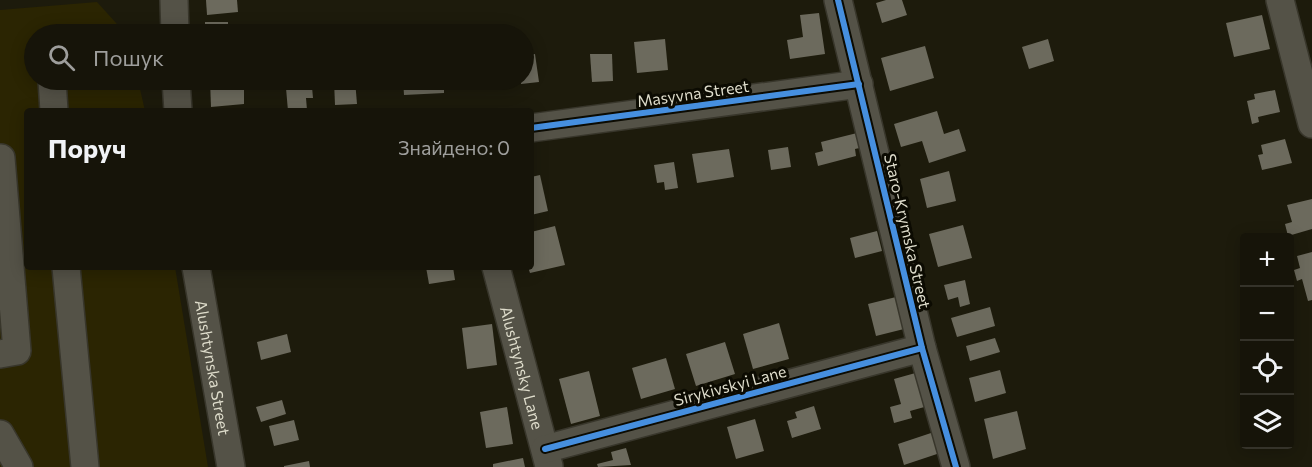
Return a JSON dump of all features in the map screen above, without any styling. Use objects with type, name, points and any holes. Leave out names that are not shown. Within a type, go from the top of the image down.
[{"type":"street","points":[[174,0],[175,24]]},
{"type":"street","name":"Staro-Krymska Street","points":[[838,0],[922,348],[956,467]]},
{"type":"street","points":[[1280,0],[1312,124]]},
{"type":"street","name":"Masyvna Street","points":[[534,128],[859,84]]},
{"type":"street","points":[[53,90],[54,108]]},
{"type":"street","points":[[177,90],[178,108]]},
{"type":"street","points":[[0,354],[17,351],[1,158]]},
{"type":"street","points":[[66,270],[85,467]]},
{"type":"street","name":"Alushtynska Street","points":[[197,270],[231,467]]},
{"type":"street","name":"Alushtynsky Lane","points":[[497,270],[547,458]]},
{"type":"street","name":"Sirykivskyi Lane","points":[[547,458],[922,348]]},
{"type":"street","points":[[0,434],[20,467]]},
{"type":"shaded area","points":[[97,2],[117,24],[24,24],[24,90],[140,90],[144,108],[24,108],[24,270],[175,270],[208,467],[0,467],[0,10]]},
{"type":"building","points":[[206,0],[237,0],[238,12],[207,15]]},
{"type":"building","points":[[886,0],[902,0],[907,15],[882,23],[876,3]]},
{"type":"building","points":[[819,13],[825,54],[790,59],[787,40],[803,37],[800,15]]},
{"type":"building","points":[[1262,15],[1270,49],[1234,57],[1226,23]]},
{"type":"building","points":[[205,22],[228,22],[228,24],[205,24]]},
{"type":"building","points":[[665,39],[668,70],[637,73],[634,42]]},
{"type":"building","points":[[1048,39],[1054,61],[1029,69],[1022,47]]},
{"type":"building","points":[[925,46],[934,78],[890,91],[881,58]]},
{"type":"building","points":[[534,54],[539,82],[534,83]]},
{"type":"building","points":[[590,54],[612,54],[613,81],[592,82]]},
{"type":"building","points":[[210,90],[244,90],[244,104],[211,107]]},
{"type":"building","points":[[286,90],[312,90],[313,98],[306,98],[307,108],[288,108]]},
{"type":"building","points":[[334,90],[356,90],[357,104],[335,105]]},
{"type":"building","points":[[404,90],[444,90],[444,93],[404,95]]},
{"type":"building","points":[[1275,90],[1280,112],[1258,117],[1259,122],[1252,124],[1247,101],[1255,99],[1254,94]]},
{"type":"building","points":[[937,111],[944,134],[959,129],[966,151],[929,163],[922,141],[901,147],[894,124]]},
{"type":"building","points":[[861,132],[864,147],[855,149],[856,156],[818,166],[815,153],[823,151],[821,142]]},
{"type":"building","points":[[1285,139],[1292,163],[1262,170],[1258,155],[1263,154],[1261,145]]},
{"type":"building","points":[[788,147],[791,167],[771,170],[768,150]]},
{"type":"building","points":[[729,149],[734,177],[697,183],[692,154]]},
{"type":"building","points":[[674,162],[678,188],[665,190],[664,182],[657,183],[654,165]]},
{"type":"building","points":[[949,171],[956,201],[927,208],[920,179]]},
{"type":"building","points":[[540,175],[548,211],[534,214],[534,176]]},
{"type":"building","points":[[1312,199],[1312,229],[1294,234],[1287,233],[1285,224],[1292,222],[1287,205]]},
{"type":"building","points":[[963,225],[972,258],[938,267],[929,234]]},
{"type":"building","points":[[555,226],[565,265],[530,273],[529,270],[534,270],[534,231]]},
{"type":"building","points":[[877,231],[882,251],[855,258],[850,238]]},
{"type":"building","points":[[1312,252],[1312,300],[1308,301],[1302,279],[1297,281],[1294,270],[1300,268],[1297,256]]},
{"type":"building","points":[[427,270],[453,270],[455,280],[429,284]]},
{"type":"building","points":[[965,280],[970,304],[960,307],[958,297],[948,300],[944,285]]},
{"type":"building","points":[[900,296],[908,328],[876,336],[868,304]]},
{"type":"building","points":[[990,307],[995,326],[957,337],[951,318]]},
{"type":"building","points":[[779,323],[789,359],[753,369],[743,334]]},
{"type":"building","points":[[492,324],[497,365],[467,369],[462,328]]},
{"type":"building","points":[[287,334],[291,352],[261,360],[257,342]]},
{"type":"building","points":[[995,338],[1000,352],[970,361],[966,346]]},
{"type":"building","points":[[725,342],[735,374],[696,386],[686,354]]},
{"type":"building","points":[[666,358],[675,389],[641,399],[632,368]]},
{"type":"building","points":[[1000,370],[1006,393],[975,402],[969,378]]},
{"type":"building","points":[[589,371],[600,416],[571,424],[559,379]]},
{"type":"building","points":[[919,372],[928,406],[910,411],[912,418],[894,423],[890,407],[901,404],[894,379]]},
{"type":"building","points":[[282,400],[286,414],[261,422],[256,407]]},
{"type":"building","points":[[814,406],[821,429],[792,438],[787,421],[797,418],[795,412]]},
{"type":"building","points":[[507,407],[513,444],[486,448],[480,412]]},
{"type":"building","points":[[1017,411],[1026,449],[993,459],[984,419]]},
{"type":"building","points":[[755,419],[764,451],[736,459],[727,427]]},
{"type":"building","points":[[294,420],[299,440],[274,446],[269,426]]},
{"type":"building","points":[[934,432],[940,453],[904,465],[898,444]]},
{"type":"building","points":[[626,448],[631,465],[598,467],[597,464],[613,460],[611,452]]},
{"type":"building","points":[[523,458],[525,467],[493,467],[493,464]]},
{"type":"building","points":[[309,461],[310,467],[284,467],[284,466]]},
{"type":"cycle path","points":[[838,0],[922,348],[956,467]]},
{"type":"cycle path","points":[[534,128],[859,84]]},
{"type":"cycle path","points":[[545,449],[922,348]]}]
